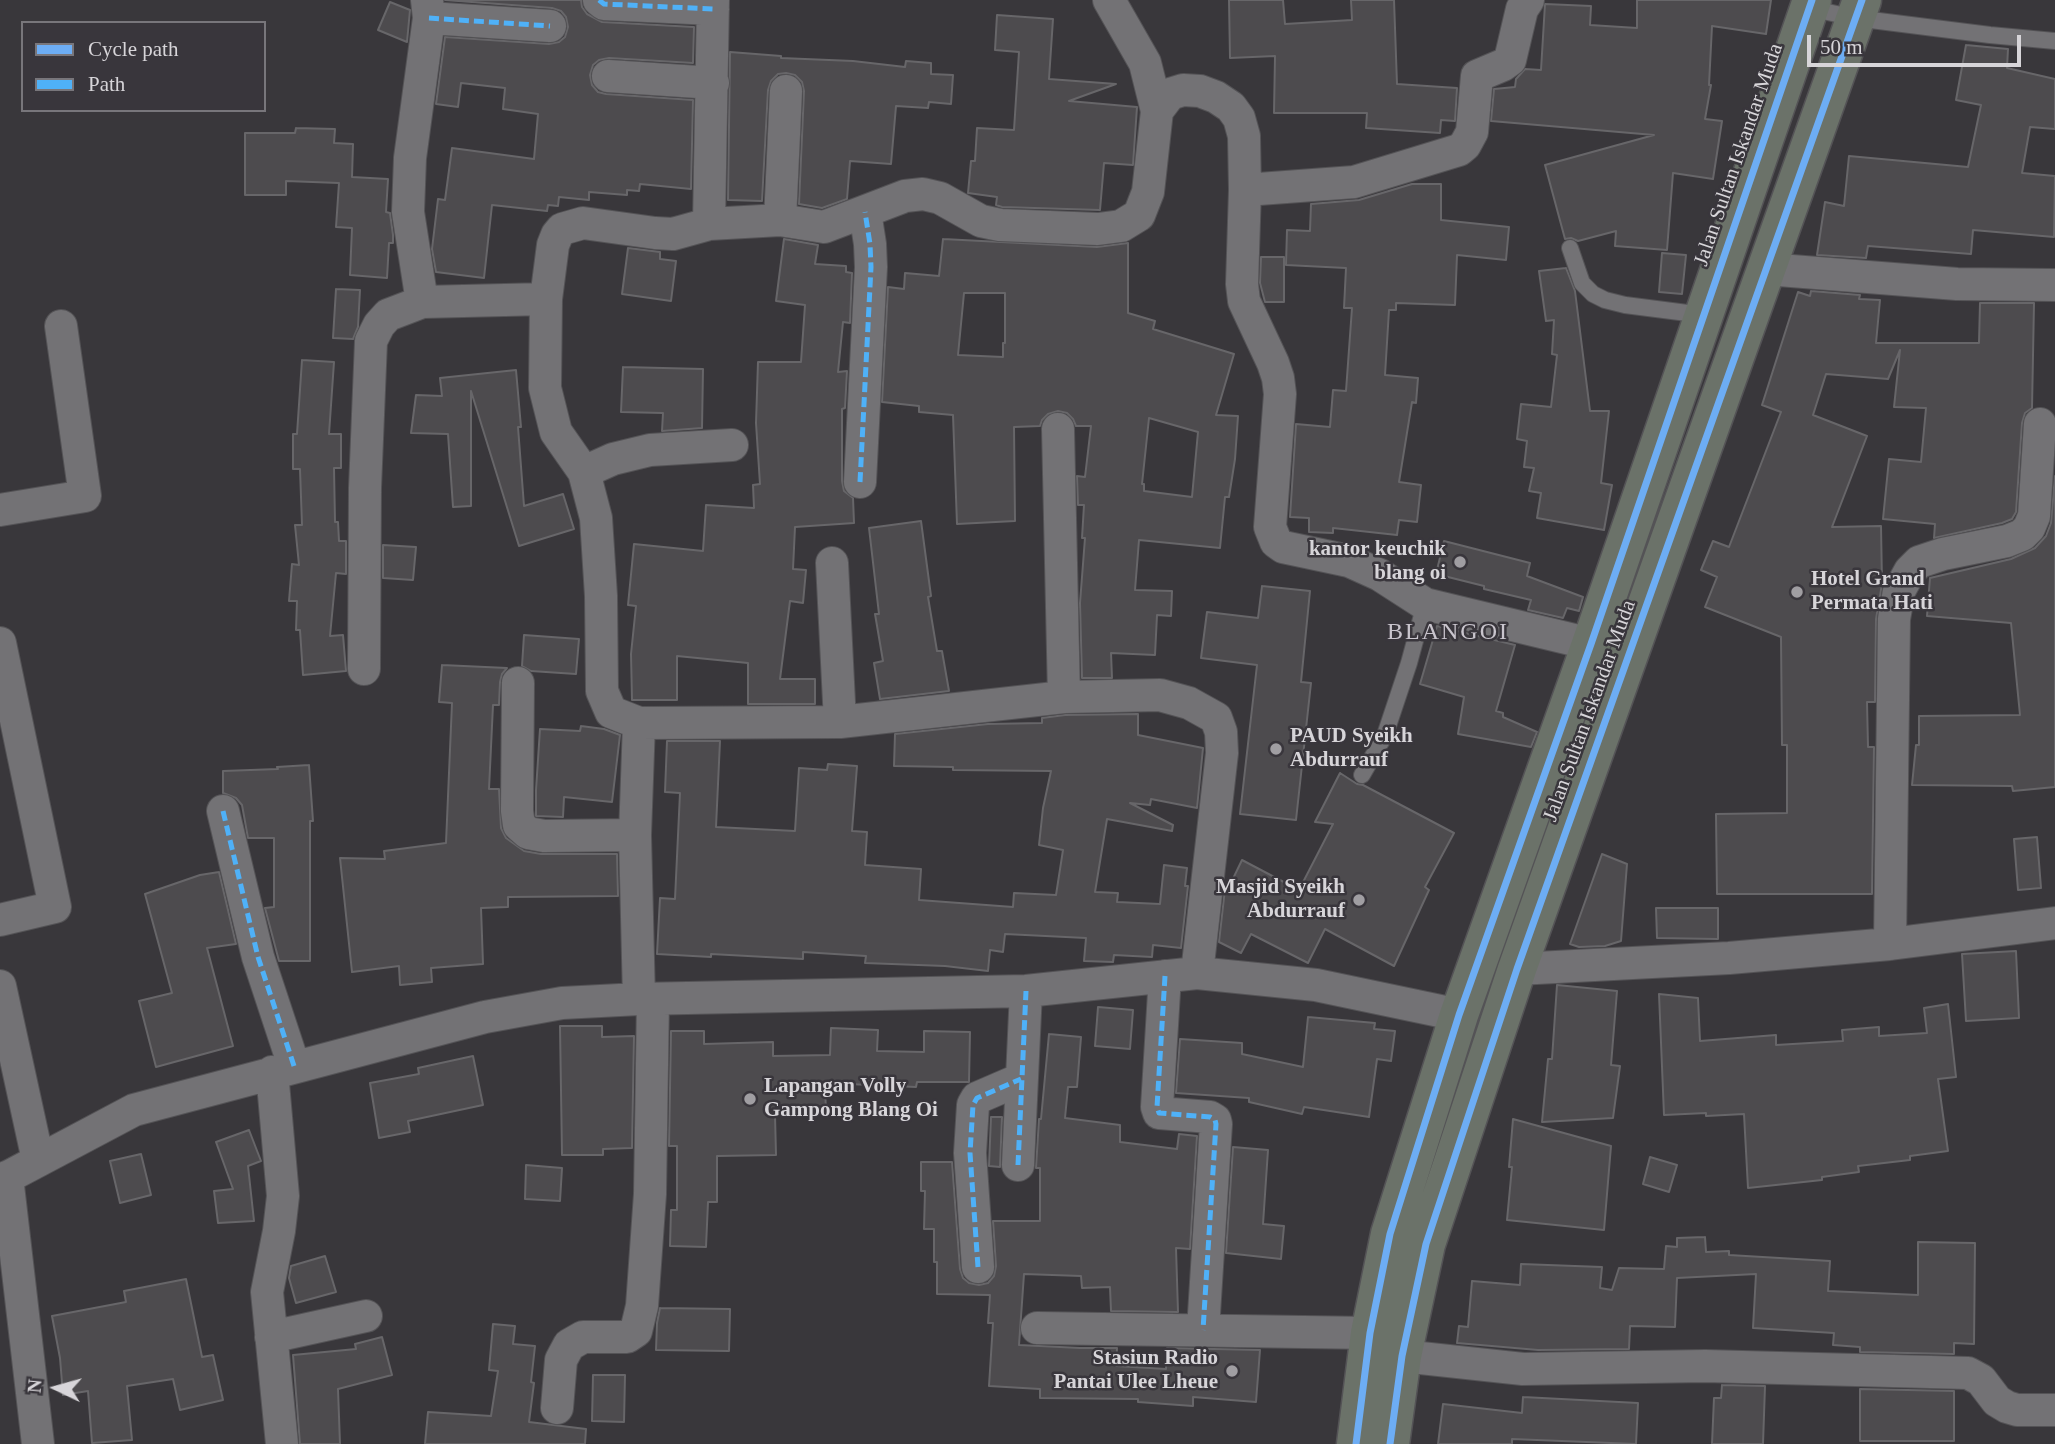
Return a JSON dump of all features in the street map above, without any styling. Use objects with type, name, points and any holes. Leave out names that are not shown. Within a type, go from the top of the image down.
[{"type":"highway","name":"Jalan Sultan Iskandar Muda","points":[[1356,1444],[1370,1333],[1390,1234],[1459,1015],[1591,645],[1811,4]]},
{"type":"highway","name":"Jalan Sultan Iskandar Muda","points":[[1390,1444],[1402,1356],[1426,1244],[1517,969],[1858,9]]},
{"type":"street","points":[[599,0],[604,4],[713,5],[709,224]]},
{"type":"street","points":[[1109,0],[1145,62],[1157,111],[1148,192],[1139,215],[1121,226],[1098,229],[1000,225],[981,221],[940,198],[923,194],[905,196],[824,227],[780,220],[709,224],[673,234],[583,223],[562,229],[554,245],[546,299],[545,388],[555,432],[584,472],[596,518],[601,596],[602,691],[611,712],[639,723],[840,722],[1064,697],[1160,695],[1189,702],[1216,718],[1221,732],[1222,753],[1197,973]]},
{"type":"street","points":[[1245,190],[1354,181],[1459,150],[1472,132],[1476,76],[1510,60],[1522,9],[1528,0]]},
{"type":"street","points":[[422,302],[408,212],[410,158],[428,9],[550,26]]},
{"type":"street","points":[[608,76],[713,83]]},
{"type":"street","points":[[1157,111],[1170,94],[1183,90],[1200,92],[1216,97],[1231,107],[1239,118],[1244,136],[1244,301],[1273,363],[1280,394],[1270,527],[1272,536],[1283,547],[1349,561],[1380,575],[1425,604],[1591,645]]},
{"type":"street","points":[[780,220],[786,91]]},
{"type":"street","points":[[860,482],[871,267],[865,212]]},
{"type":"street","points":[[1766,269],[1957,284],[2055,285]]},
{"type":"street","points":[[364,669],[365,488],[371,341],[388,315],[422,302],[546,299]]},
{"type":"street","points":[[0,510],[85,496],[61,326]]},
{"type":"street","points":[[1890,944],[1894,619],[1899,591],[1910,571],[1919,562],[1943,554],[2007,541],[2022,535],[2029,528],[2034,516],[2040,424]]},
{"type":"street","points":[[1058,429],[1064,697]]},
{"type":"street","points":[[584,472],[613,459],[650,450],[732,445]]},
{"type":"street","points":[[832,563],[840,722]]},
{"type":"street","points":[[0,643],[55,907],[0,920]]},
{"type":"street","points":[[518,683],[519,825],[528,834],[544,836],[635,835]]},
{"type":"street","points":[[557,1408],[561,1360],[569,1345],[583,1337],[627,1337],[636,1332],[642,1306],[650,1194],[646,999],[635,835],[639,723]]},
{"type":"street","points":[[223,811],[283,1069],[283,1196],[267,1292],[282,1444]]},
{"type":"street","points":[[1517,969],[1729,958],[1890,944],[2055,923]]},
{"type":"street","points":[[38,1444],[3,1179],[134,1110],[485,1017],[562,1003],[1026,991],[1197,973],[1316,985],[1459,1015]]},
{"type":"street","points":[[1165,976],[1157,1107],[1159,1113],[1210,1117],[1215,1120],[1216,1125],[1203,1331]]},
{"type":"street","points":[[0,986],[38,1160]]},
{"type":"street","points":[[1018,1165],[1026,991]]},
{"type":"street","points":[[978,1267],[970,1153],[973,1105],[977,1098],[1021,1079]]},
{"type":"street","points":[[271,1337],[366,1316]]},
{"type":"street","points":[[1037,1328],[1370,1333]]},
{"type":"street","points":[[1402,1356],[1523,1369],[1705,1366],[1968,1373],[1981,1380],[1997,1401],[2007,1408],[2055,1410]]},
{"type":"lane","points":[[1811,4],[1858,9],[1990,35],[2055,41]]},
{"type":"lane","points":[[1570,248],[1582,283],[1593,294],[1605,300],[1625,304],[1703,315]]},
{"type":"lane","points":[[1362,775],[1385,735],[1425,604]]},
{"type":"building","points":[[445,0],[581,0],[587,14],[602,22],[694,27],[693,63],[609,58],[599,60],[593,65],[590,75],[592,85],[598,92],[606,94],[693,100],[691,189],[640,184],[639,191],[627,190],[627,195],[589,192],[589,200],[559,197],[558,206],[548,205],[547,211],[492,205],[484,278],[436,272],[432,249],[438,199],[445,200],[452,148],[534,159],[538,114],[503,109],[505,88],[461,83],[458,107],[436,104],[445,37],[549,44],[559,42],[565,37],[568,27],[566,17],[561,11],[552,8]]},
{"type":"building","points":[[1229,0],[1283,0],[1285,24],[1352,20],[1351,0],[1394,0],[1397,84],[1457,88],[1455,121],[1441,120],[1440,133],[1366,128],[1367,113],[1274,113],[1275,56],[1230,58]]},
{"type":"building","points":[[1637,0],[1771,0],[1766,34],[1712,26],[1711,85],[1705,119],[1722,121],[1713,179],[1673,173],[1667,250],[1615,246],[1616,231],[1578,241],[1565,239],[1545,165],[1654,135],[1491,121],[1494,89],[1515,87],[1516,79],[1525,69],[1541,70],[1545,4],[1591,6],[1590,25],[1637,28]]},
{"type":"building","points":[[390,2],[410,10],[407,42],[378,30]]},
{"type":"building","points":[[997,15],[1053,19],[1049,79],[1116,84],[1069,101],[1137,107],[1133,165],[1104,163],[1100,210],[1002,207],[996,205],[997,197],[968,193],[971,161],[975,161],[977,128],[1014,130],[1019,52],[995,50]]},
{"type":"building","points":[[1966,45],[2008,49],[2007,68],[2055,79],[2055,129],[2030,127],[2022,173],[2055,176],[2054,237],[1973,230],[1971,254],[1868,246],[1866,258],[1817,255],[1825,202],[1844,206],[1849,156],[1968,167],[1981,105],[1956,100]]},
{"type":"building","points":[[730,52],[905,67],[906,61],[931,63],[931,74],[953,75],[951,104],[929,102],[928,108],[896,106],[891,164],[850,161],[847,199],[822,208],[799,204],[804,91],[802,82],[795,75],[778,74],[771,81],[768,90],[762,201],[728,200]]},
{"type":"building","points":[[296,128],[335,129],[334,143],[353,144],[352,177],[388,179],[386,212],[390,213],[393,243],[389,243],[387,278],[350,275],[352,228],[336,227],[339,183],[286,181],[286,195],[245,195],[245,133],[295,133]]},
{"type":"building","points":[[1412,184],[1441,184],[1441,220],[1509,227],[1506,260],[1457,255],[1455,305],[1396,303],[1396,310],[1389,310],[1385,375],[1418,378],[1416,403],[1412,402],[1399,482],[1421,485],[1417,522],[1399,520],[1397,535],[1333,528],[1333,533],[1309,532],[1309,518],[1290,517],[1296,424],[1330,427],[1333,390],[1346,391],[1352,308],[1344,308],[1346,268],[1286,265],[1287,230],[1310,231],[1311,204],[1359,200]]},
{"type":"building","points":[[784,239],[818,245],[815,264],[846,266],[846,272],[852,273],[850,323],[843,322],[838,372],[847,371],[845,408],[842,409],[842,481],[844,491],[853,498],[854,523],[795,527],[793,569],[806,570],[803,603],[790,601],[780,679],[815,679],[815,704],[748,704],[748,663],[677,656],[677,700],[632,700],[631,654],[636,606],[628,605],[634,544],[703,551],[706,505],[754,508],[753,485],[760,484],[756,423],[758,362],[801,362],[805,305],[776,301]]},
{"type":"building","points":[[943,239],[1097,247],[1128,243],[1128,313],[1155,321],[1153,329],[1234,354],[1216,415],[1238,416],[1235,459],[1229,497],[1225,497],[1220,548],[1139,540],[1135,590],[1172,591],[1171,616],[1157,615],[1155,655],[1111,653],[1112,678],[1082,678],[1080,603],[1085,538],[1082,538],[1084,505],[1078,505],[1077,476],[1085,477],[1091,426],[1076,426],[1067,413],[1058,411],[1048,414],[1040,426],[1014,427],[1015,521],[957,524],[953,415],[919,412],[919,406],[882,402],[888,287],[904,289],[905,273],[939,276]],"holes":[[[964,293],[1005,293],[1003,357],[958,355]],[[1149,418],[1198,432],[1192,497],[1144,491],[1142,484]]]},
{"type":"building","points":[[628,248],[660,252],[660,259],[676,261],[671,301],[622,294]]},
{"type":"building","points":[[1662,253],[1686,255],[1682,294],[1659,292]]},
{"type":"building","points":[[1261,257],[1284,257],[1284,302],[1265,302],[1260,283]]},
{"type":"building","points":[[1566,268],[1575,291],[1590,411],[1609,411],[1601,483],[1612,485],[1604,530],[1537,518],[1541,493],[1529,491],[1534,468],[1524,467],[1527,441],[1517,439],[1521,404],[1551,407],[1557,355],[1552,354],[1554,320],[1546,321],[1539,271]]},
{"type":"building","points":[[336,289],[360,290],[358,327],[353,339],[333,338]]},
{"type":"building","points":[[1811,291],[1860,295],[1859,299],[1880,300],[1876,343],[1979,343],[1980,303],[2034,303],[2032,408],[2025,413],[2022,423],[2016,512],[2012,519],[2002,523],[1934,538],[1935,524],[1883,519],[1889,459],[1921,462],[1926,408],[1894,407],[1900,350],[1888,379],[1826,374],[1813,415],[1867,436],[1832,527],[1881,526],[1882,584],[1876,619],[1875,702],[1867,702],[1868,747],[1874,747],[1872,894],[1717,894],[1716,814],[1787,813],[1787,745],[1782,745],[1781,637],[1705,607],[1717,577],[1701,570],[1713,541],[1729,547],[1781,412],[1762,405],[1798,292],[1810,296]]},
{"type":"building","points":[[302,360],[334,362],[329,434],[341,434],[341,468],[334,468],[335,522],[338,522],[339,541],[346,541],[346,574],[336,573],[330,636],[343,635],[346,671],[303,675],[300,630],[296,630],[297,601],[289,601],[292,564],[299,565],[295,525],[302,525],[300,469],[293,469],[293,434],[297,434]]},
{"type":"building","points":[[623,367],[703,369],[702,428],[662,431],[663,413],[621,412]]},
{"type":"building","points":[[516,370],[524,506],[563,494],[574,529],[519,546],[471,391],[471,506],[453,507],[448,434],[411,433],[416,395],[442,396],[440,378]]},
{"type":"building","points":[[2055,476],[2055,787],[2013,791],[2012,786],[1912,785],[1916,745],[1919,745],[1919,716],[2020,715],[2011,623],[1927,616],[1930,578],[2011,559],[2035,548],[2046,536],[2051,523]]},
{"type":"building","points":[[921,521],[931,596],[928,597],[937,651],[942,651],[949,691],[880,699],[874,663],[883,661],[875,614],[879,614],[869,528]]},
{"type":"building","points":[[1444,541],[1530,563],[1527,576],[1583,597],[1579,611],[1567,608],[1563,618],[1528,610],[1531,600],[1436,574]]},
{"type":"building","points":[[383,545],[416,547],[413,580],[383,578]]},
{"type":"building","points":[[1262,586],[1310,591],[1301,682],[1311,683],[1296,820],[1240,814],[1257,665],[1201,658],[1207,612],[1258,618]]},
{"type":"building","points":[[1437,626],[1515,645],[1496,711],[1503,713],[1503,717],[1537,732],[1531,747],[1458,734],[1464,697],[1420,684]]},
{"type":"building","points":[[524,635],[579,639],[576,674],[531,671],[522,666]]},
{"type":"building","points":[[442,665],[507,668],[500,682],[499,705],[493,705],[489,789],[499,789],[501,828],[506,838],[524,851],[541,854],[617,854],[618,896],[508,897],[508,907],[481,908],[483,964],[431,968],[432,982],[400,985],[399,966],[352,972],[340,858],[385,859],[384,851],[446,843],[452,703],[439,702]]},
{"type":"building","points":[[1138,714],[1138,735],[1203,748],[1197,808],[1151,799],[1150,805],[1130,803],[1173,825],[1172,831],[1107,819],[1095,892],[1118,893],[1117,902],[1160,904],[1164,865],[1187,868],[1185,886],[1188,886],[1181,948],[1153,945],[1152,957],[1114,955],[1113,962],[1084,961],[1086,938],[1005,934],[1003,952],[990,950],[988,971],[945,966],[865,963],[866,956],[803,952],[803,959],[657,954],[660,898],[675,899],[680,793],[665,792],[667,741],[720,741],[716,827],[795,831],[799,768],[827,770],[828,764],[857,766],[852,831],[867,832],[865,865],[921,869],[919,900],[1013,907],[1014,893],[1056,895],[1063,850],[1039,845],[1051,771],[953,770],[953,767],[894,766],[895,734],[988,724],[1042,723],[1042,718],[1065,715]]},
{"type":"building","points":[[581,726],[604,729],[620,735],[612,802],[564,797],[563,817],[536,816],[540,729],[580,731]]},
{"type":"building","points":[[309,765],[313,821],[310,821],[310,961],[279,961],[265,908],[274,907],[274,838],[248,838],[242,805],[236,798],[223,793],[223,771]]},
{"type":"building","points":[[1340,773],[1454,833],[1425,887],[1429,890],[1394,966],[1325,929],[1308,963],[1251,934],[1241,953],[1219,942],[1225,889],[1228,889],[1242,860],[1299,890],[1333,824],[1315,822]]},
{"type":"building","points":[[2037,837],[2041,888],[2018,890],[2014,839]]},
{"type":"building","points":[[1602,854],[1627,864],[1621,941],[1605,946],[1579,947],[1570,944]]},
{"type":"building","points":[[219,872],[236,944],[207,948],[233,1046],[156,1067],[139,1001],[172,993],[145,894],[200,875]]},
{"type":"building","points":[[1656,908],[1718,908],[1718,939],[1657,938]]},
{"type":"building","points":[[2016,951],[2019,1018],[1966,1021],[1962,954]]},
{"type":"building","points":[[1557,985],[1617,991],[1611,1065],[1620,1066],[1613,1118],[1542,1122],[1548,1059],[1552,1059]]},
{"type":"building","points":[[1659,994],[1698,998],[1700,1041],[1776,1035],[1776,1045],[1843,1041],[1842,1030],[1879,1027],[1879,1036],[1927,1033],[1924,1008],[1948,1004],[1956,1077],[1938,1079],[1948,1151],[1910,1156],[1910,1160],[1858,1166],[1859,1172],[1822,1177],[1822,1180],[1748,1188],[1744,1114],[1664,1115]]},
{"type":"building","points":[[1098,1007],[1133,1010],[1130,1049],[1095,1046]]},
{"type":"building","points":[[1308,1017],[1375,1023],[1374,1029],[1395,1031],[1391,1061],[1377,1059],[1369,1117],[1304,1107],[1302,1114],[1249,1102],[1249,1098],[1176,1093],[1180,1039],[1242,1043],[1242,1054],[1303,1067]]},
{"type":"building","points":[[560,1026],[602,1026],[602,1037],[634,1036],[632,1148],[603,1149],[603,1155],[562,1155]]},
{"type":"building","points":[[831,1028],[878,1030],[877,1051],[924,1052],[924,1031],[970,1032],[969,1082],[917,1082],[916,1087],[825,1083],[826,1114],[775,1115],[776,1155],[717,1156],[717,1202],[708,1202],[706,1247],[670,1246],[671,1210],[677,1210],[677,1146],[669,1146],[671,1031],[704,1031],[704,1044],[773,1042],[773,1056],[830,1055]]},
{"type":"building","points":[[1049,1034],[1081,1037],[1077,1087],[1068,1087],[1065,1118],[1120,1125],[1120,1142],[1177,1149],[1179,1134],[1197,1136],[1190,1249],[1176,1248],[1178,1312],[1111,1311],[1110,1287],[1082,1288],[1081,1276],[1024,1274],[1019,1345],[1117,1348],[1116,1366],[1166,1369],[1167,1348],[1260,1350],[1256,1402],[1193,1397],[1193,1406],[1138,1402],[1138,1399],[1040,1398],[1040,1389],[989,1386],[993,1323],[988,1323],[990,1295],[937,1294],[934,1229],[924,1229],[925,1191],[921,1191],[921,1162],[952,1162],[960,1269],[963,1278],[969,1283],[988,1283],[994,1276],[996,1266],[993,1221],[1040,1221],[1040,1168],[1036,1168]]},
{"type":"building","points":[[473,1056],[483,1105],[408,1121],[410,1132],[379,1138],[370,1083],[419,1074],[418,1068]]},
{"type":"building","points":[[991,1117],[1002,1117],[1000,1167],[989,1166]]},
{"type":"building","points":[[1513,1119],[1611,1146],[1604,1230],[1507,1220]]},
{"type":"building","points":[[249,1130],[261,1161],[248,1166],[254,1221],[218,1223],[214,1191],[233,1189],[216,1142]]},
{"type":"building","points":[[1233,1147],[1268,1150],[1263,1224],[1284,1226],[1281,1259],[1226,1253]]},
{"type":"building","points":[[141,1154],[151,1195],[120,1203],[110,1161]]},
{"type":"building","points":[[1650,1157],[1677,1165],[1669,1192],[1643,1184]]},
{"type":"building","points":[[526,1165],[562,1168],[560,1201],[525,1199]]},
{"type":"building","points":[[1705,1237],[1706,1252],[1729,1251],[1729,1255],[1830,1261],[1828,1291],[1918,1295],[1918,1242],[1975,1243],[1974,1344],[1954,1343],[1954,1354],[1860,1352],[1860,1347],[1833,1345],[1834,1333],[1753,1328],[1756,1274],[1677,1278],[1675,1327],[1630,1326],[1629,1349],[1538,1350],[1457,1343],[1459,1326],[1468,1327],[1472,1281],[1520,1285],[1521,1264],[1602,1267],[1600,1288],[1612,1290],[1619,1268],[1664,1269],[1666,1246],[1677,1247],[1677,1238]]},
{"type":"building","points":[[325,1256],[336,1292],[296,1303],[289,1278],[291,1266]]},
{"type":"building","points":[[186,1279],[202,1357],[213,1355],[223,1400],[180,1410],[173,1379],[127,1386],[132,1440],[92,1443],[88,1391],[63,1395],[60,1358],[52,1316],[126,1302],[124,1291]]},
{"type":"building","points":[[660,1308],[730,1309],[729,1351],[656,1350]]},
{"type":"building","points":[[493,1324],[515,1326],[513,1344],[535,1346],[529,1422],[586,1429],[585,1444],[425,1444],[428,1412],[491,1416],[498,1371],[489,1370]]},
{"type":"building","points":[[382,1337],[392,1375],[338,1389],[340,1444],[300,1444],[293,1355],[356,1349],[355,1344]]},
{"type":"building","points":[[593,1375],[625,1375],[624,1422],[592,1421]]},
{"type":"building","points":[[1722,1385],[1765,1386],[1763,1444],[1712,1444],[1714,1398],[1721,1398]]},
{"type":"building","points":[[1860,1389],[1954,1391],[1954,1441],[1860,1441]]},
{"type":"building","points":[[1523,1397],[1638,1403],[1636,1444],[1512,1439],[1512,1444],[1438,1444],[1443,1404],[1522,1413]]},
{"type":"marked path","points":[[599,0],[604,4],[713,9]]},
{"type":"marked path","points":[[429,18],[550,26]]},
{"type":"marked path","points":[[860,482],[871,267],[865,212]]},
{"type":"marked path","points":[[223,811],[258,957],[294,1066]]},
{"type":"marked path","points":[[1165,976],[1157,1107],[1159,1113],[1210,1117],[1216,1124],[1203,1330]]},
{"type":"marked path","points":[[1018,1165],[1026,991]]},
{"type":"marked path","points":[[978,1267],[970,1153],[973,1105],[977,1098],[1021,1079]]},
{"type":"cycle path","points":[[1356,1444],[1370,1333],[1390,1234],[1459,1015],[1591,644],[1812,0]]},
{"type":"cycle path","points":[[1390,1444],[1402,1356],[1426,1244],[1517,969],[1862,0]]},
{"type":"place","name":"kantor keuchik blang oi","points":[[1460,562]]},
{"type":"place","name":"Hotel Grand Permata Hati","points":[[1797,592]]},
{"type":"place","name":"PAUD Syeikh Abdurrauf","points":[[1276,749]]},
{"type":"place","name":"Masjid Syeikh Abdurrauf","points":[[1359,900]]},
{"type":"place","name":"Lapangan Volly Gampong Blang Oi","points":[[750,1099]]},
{"type":"place","name":"Stasiun Radio Pantai Ulee Lheue","points":[[1232,1371]]},
{"type":"district","name":"BLANGOI","points":[[1448,633]]}]
